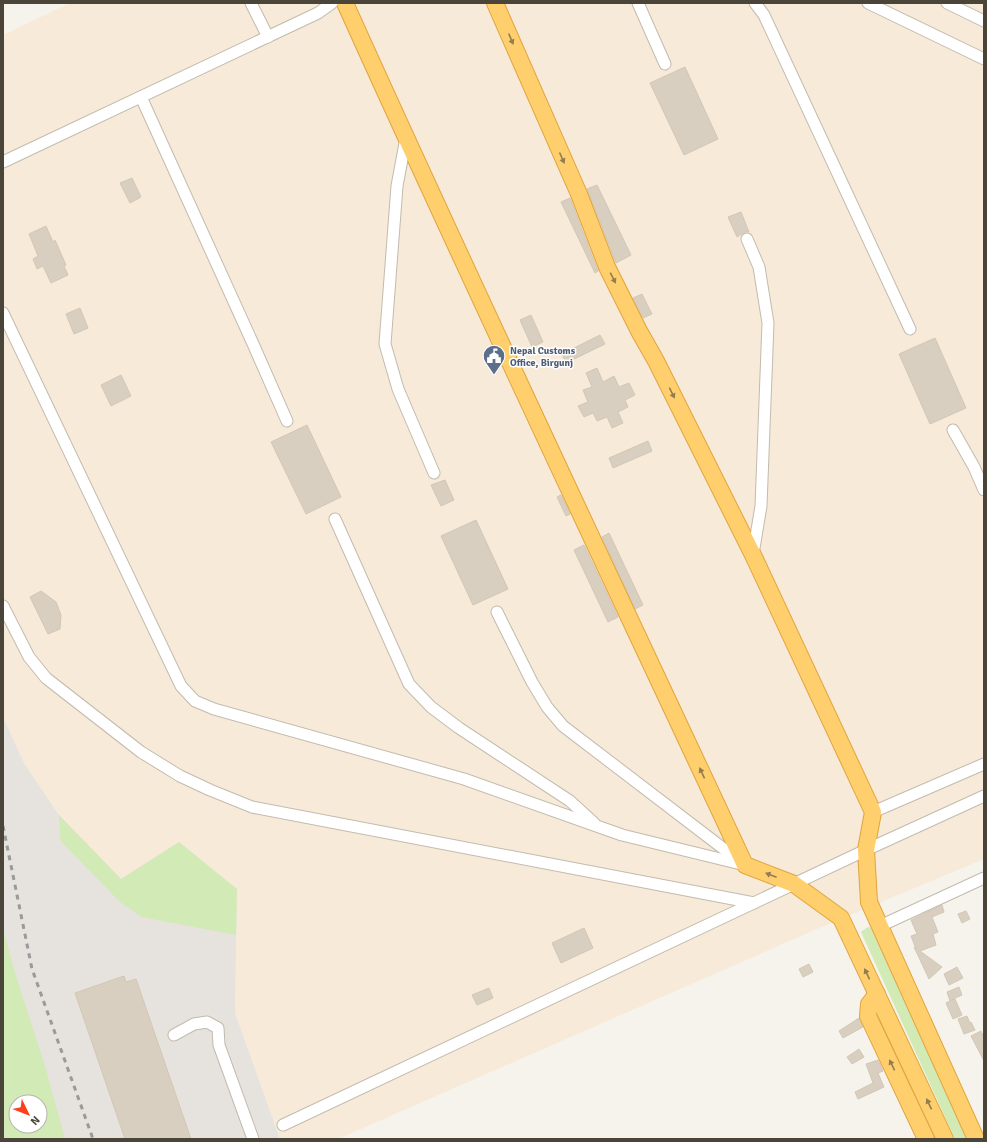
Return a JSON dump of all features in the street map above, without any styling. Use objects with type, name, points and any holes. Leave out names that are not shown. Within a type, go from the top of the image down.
[{"type":"highway","points":[[345,3],[560,472],[639,637],[745,865],[794,884],[841,918],[946,1139]]},
{"type":"highway","points":[[495,3],[578,194],[607,267],[639,331],[656,361],[753,555],[873,812],[866,850],[869,902],[976,1139]]},
{"type":"highway","points":[[877,994],[869,1004],[868,1016],[926,1139]]},
{"type":"street","points":[[251,3],[268,37]]},
{"type":"street","points":[[3,162],[318,13],[332,3]]},
{"type":"street","points":[[638,3],[665,64]]},
{"type":"street","points":[[755,3],[764,15],[910,329]]},
{"type":"street","points":[[868,3],[984,59]]},
{"type":"street","points":[[947,3],[984,21]]},
{"type":"street","points":[[141,97],[287,421]]},
{"type":"street","points":[[406,138],[397,186],[384,344],[398,388],[434,473]]},
{"type":"street","points":[[747,239],[759,268],[768,323],[761,506],[753,555]]},
{"type":"street","points":[[3,313],[181,686],[195,701],[214,709],[464,779],[622,835],[745,865]]},
{"type":"street","points":[[953,430],[974,467],[984,490]]},
{"type":"street","points":[[334,519],[409,684],[431,707],[459,728],[570,801],[597,826]]},
{"type":"street","points":[[3,606],[29,657],[46,678],[140,752],[180,776],[252,807],[754,903]]},
{"type":"street","points":[[497,612],[532,682],[547,707],[563,726],[745,865]]},
{"type":"street","points":[[873,812],[984,764]]},
{"type":"street","points":[[283,1125],[866,850],[984,796]]},
{"type":"street","points":[[880,926],[984,878]]},
{"type":"street","points":[[174,1035],[194,1024],[207,1022],[218,1028],[219,1045],[253,1139]]},
{"type":"shaded area","name":"Nepal Customs Office, Birgunj","points":[[70,3],[984,3],[984,859],[810,932],[338,1139],[280,1139],[235,1013],[237,889],[179,842],[121,879],[59,815],[24,763],[3,717],[3,35]]},
{"type":"shaded area","points":[[3,717],[24,763],[59,815],[121,879],[179,842],[237,889],[235,1013],[280,1139],[3,1139]]},
{"type":"green space","points":[[59,815],[121,879],[179,842],[237,889],[236,935],[142,917],[120,902],[60,840]]},
{"type":"green space","points":[[868,927],[871,928],[967,1139],[955,1139],[861,932]]},
{"type":"green space","points":[[3,930],[45,1066],[65,1139],[3,1139]]},
{"type":"building","points":[[685,67],[718,139],[684,155],[650,83]]},
{"type":"building","points":[[132,178],[141,197],[130,203],[120,183]]},
{"type":"building","points":[[597,185],[631,255],[616,263],[587,189]]},
{"type":"building","points":[[570,198],[598,271],[595,273],[561,202]]},
{"type":"building","points":[[741,212],[749,232],[745,232],[737,237],[728,217]]},
{"type":"building","points":[[46,226],[53,242],[55,240],[66,265],[64,266],[68,275],[51,283],[43,266],[37,269],[33,259],[38,256],[29,234]]},
{"type":"building","points":[[642,294],[652,314],[643,318],[633,298]]},
{"type":"building","points":[[80,308],[88,328],[74,334],[66,314]]},
{"type":"building","points":[[531,315],[543,342],[532,347],[520,320]]},
{"type":"building","points":[[600,335],[605,344],[566,363],[562,354]]},
{"type":"building","points":[[935,338],[966,408],[930,424],[899,354]]},
{"type":"building","points":[[597,368],[603,382],[614,376],[619,387],[629,383],[635,395],[625,400],[628,407],[618,412],[623,423],[612,428],[607,417],[597,421],[593,413],[584,417],[578,406],[588,402],[583,390],[592,387],[586,373]]},
{"type":"building","points":[[121,375],[131,396],[111,406],[101,385]]},
{"type":"building","points":[[307,425],[341,497],[306,514],[271,442]]},
{"type":"building","points":[[648,441],[652,451],[613,468],[609,458]]},
{"type":"building","points":[[445,480],[454,500],[441,506],[431,485]]},
{"type":"building","points":[[561,495],[570,514],[566,516],[557,497]]},
{"type":"building","points":[[476,520],[508,589],[473,605],[441,536]]},
{"type":"building","points":[[609,533],[643,605],[635,609],[602,537]]},
{"type":"building","points":[[584,545],[618,617],[608,622],[574,550]]},
{"type":"building","points":[[41,591],[56,602],[61,615],[60,629],[48,634],[30,597]]},
{"type":"building","points":[[942,905],[944,912],[932,917],[938,932],[933,934],[936,945],[920,951],[942,967],[929,979],[914,947],[916,949],[911,936],[917,934],[911,920]]},
{"type":"building","points":[[966,911],[970,919],[962,923],[958,914]]},
{"type":"building","points":[[584,928],[593,948],[561,963],[552,943]]},
{"type":"building","points":[[809,964],[813,972],[803,977],[799,969]]},
{"type":"building","points":[[957,967],[963,978],[949,985],[944,974]]},
{"type":"building","points":[[124,976],[126,982],[136,979],[191,1139],[125,1139],[75,993]]},
{"type":"building","points":[[959,987],[962,995],[951,1000],[955,999],[962,1015],[953,1019],[946,1003],[950,1001],[947,992]]},
{"type":"building","points":[[489,988],[493,998],[477,1005],[472,995]]},
{"type":"building","points":[[967,1016],[975,1030],[964,1034],[958,1019]]},
{"type":"building","points":[[859,1018],[863,1027],[843,1038],[839,1031]]},
{"type":"building","points":[[981,1031],[984,1038],[984,1061],[971,1036]]},
{"type":"building","points":[[859,1049],[864,1057],[852,1064],[847,1057]]},
{"type":"building","points":[[878,1060],[883,1071],[878,1073],[884,1087],[858,1099],[855,1092],[873,1083],[866,1064]]},
{"type":"railway","points":[[3,826],[32,969],[93,1139]]},
{"type":"place","name":"Nepal Customs Office, Birgunj","points":[[494,376]]}]
